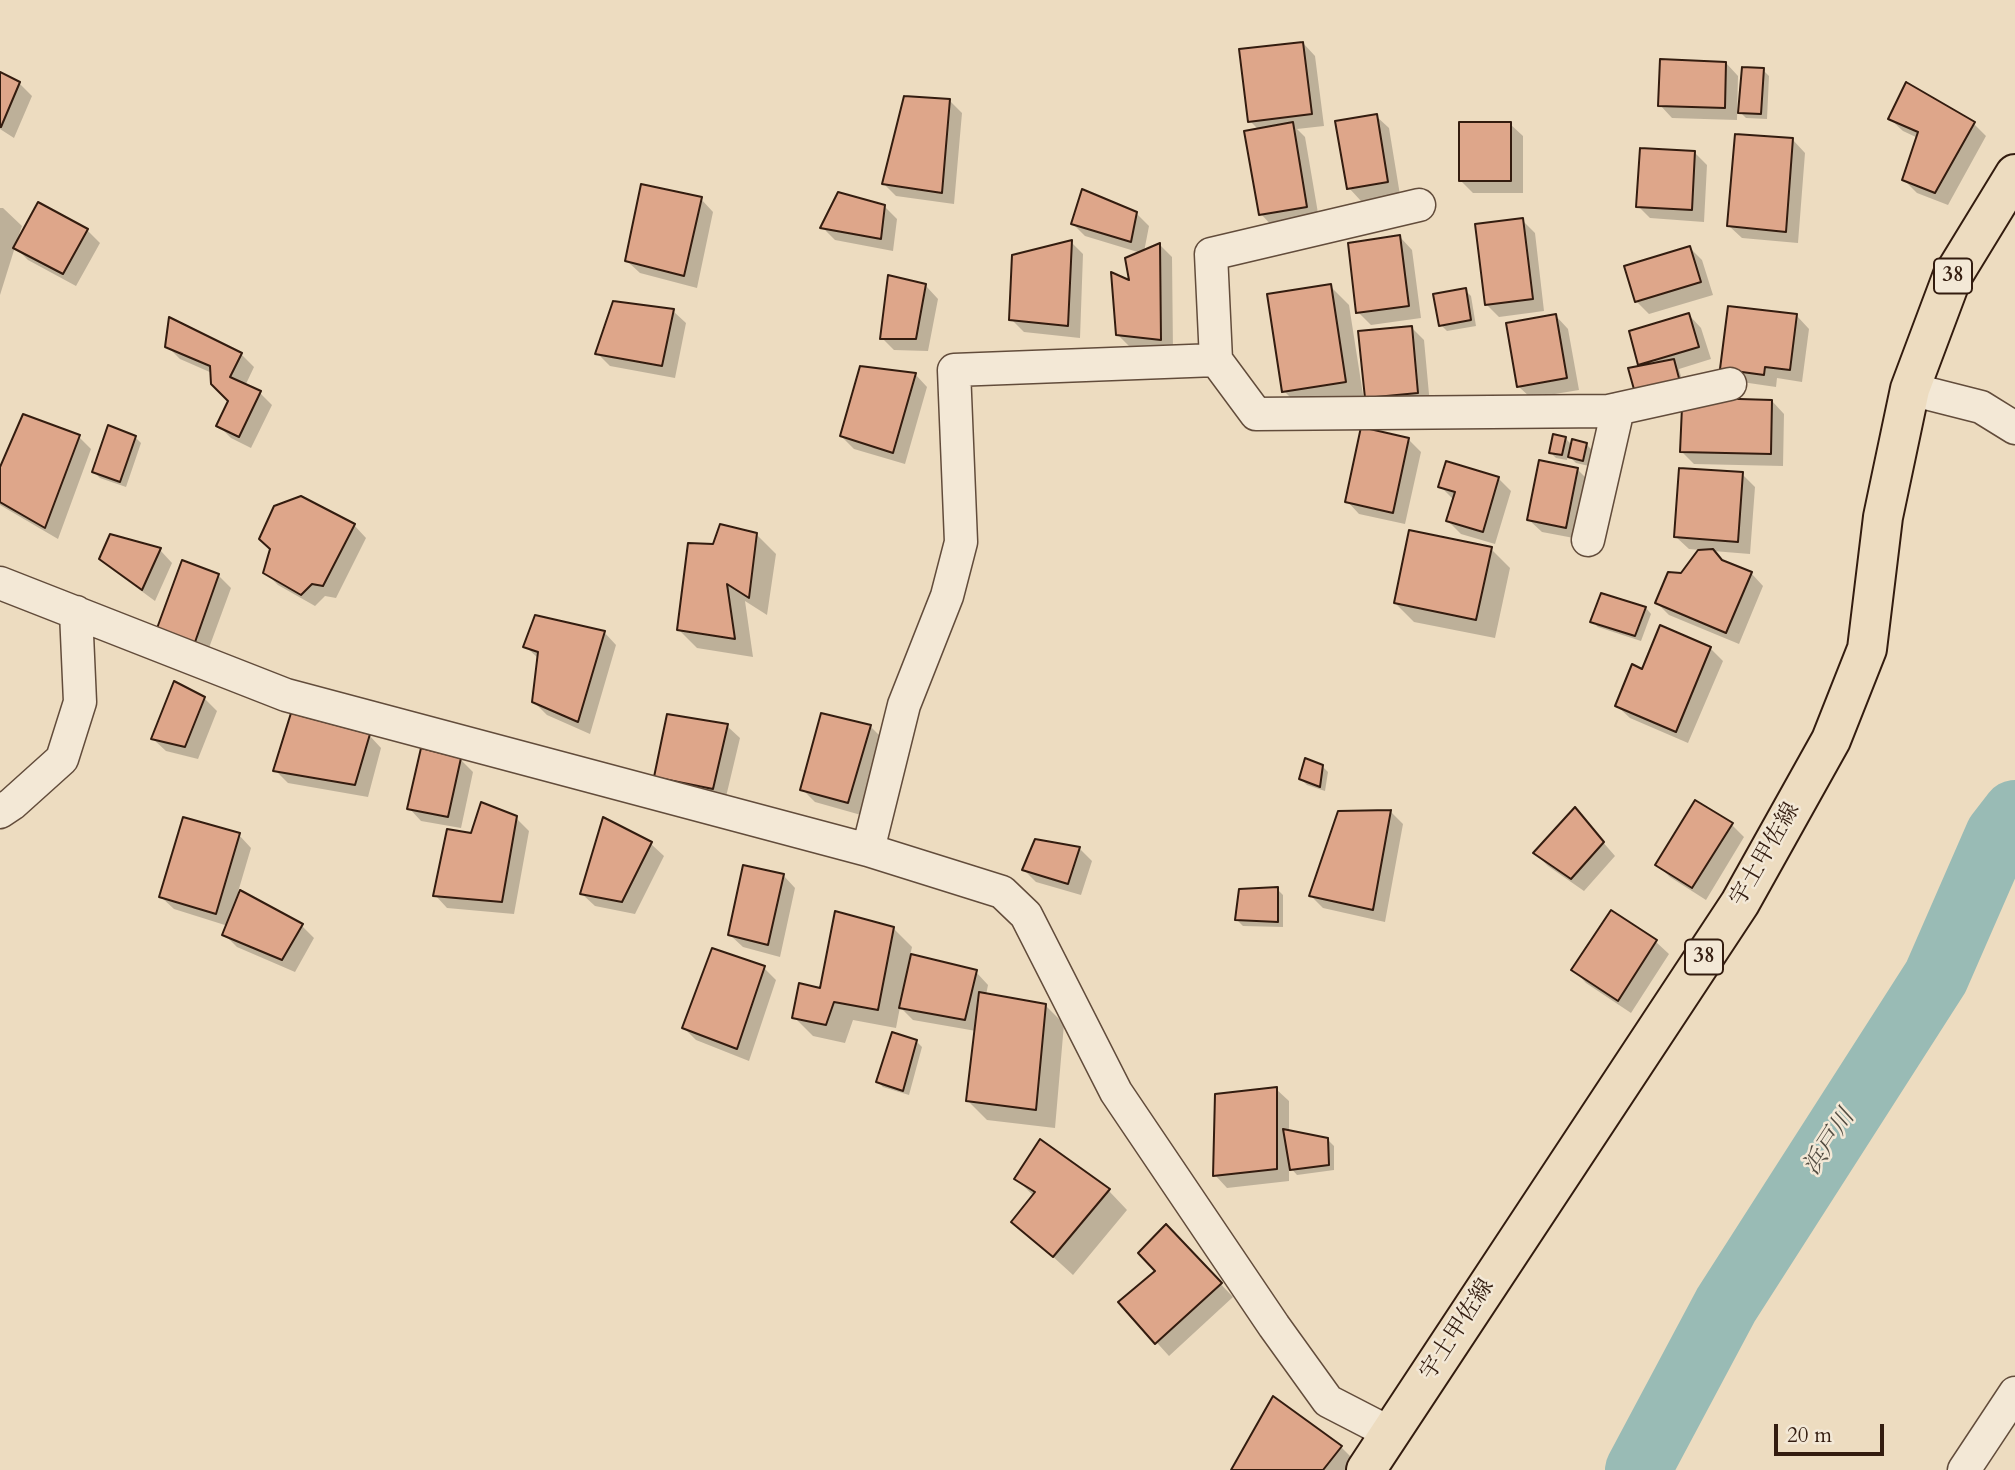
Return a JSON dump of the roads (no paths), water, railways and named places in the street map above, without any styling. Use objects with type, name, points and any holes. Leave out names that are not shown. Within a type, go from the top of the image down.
[{"type":"main road","name":"宇土甲佐線","points":[[1366,1470],[1740,903],[1831,740],[1867,649],[1883,517],[1910,388],[1952,277],[2015,174]]},
{"type":"street","points":[[1419,205],[1211,254],[1216,360],[1256,414],[1608,411],[1730,384]]},
{"type":"street","points":[[868,850],[904,705],[947,596],[961,542],[954,370],[1216,360]]},
{"type":"street","points":[[1910,388],[1981,407],[2015,428]]},
{"type":"street","points":[[1588,540],[1618,409]]},
{"type":"street","points":[[0,583],[286,695],[868,850],[1002,892],[1026,915],[1116,1092],[1274,1326],[1328,1401],[1390,1433]]},
{"type":"street","points":[[0,812],[62,759],[80,702],[76,612]]},
{"type":"street","points":[[1964,1470],[2015,1393]]},
{"type":"waterway","name":"浜戸川","points":[[1638,1470],[1726,1305],[1936,977],[1998,835],[2015,813]]}]
